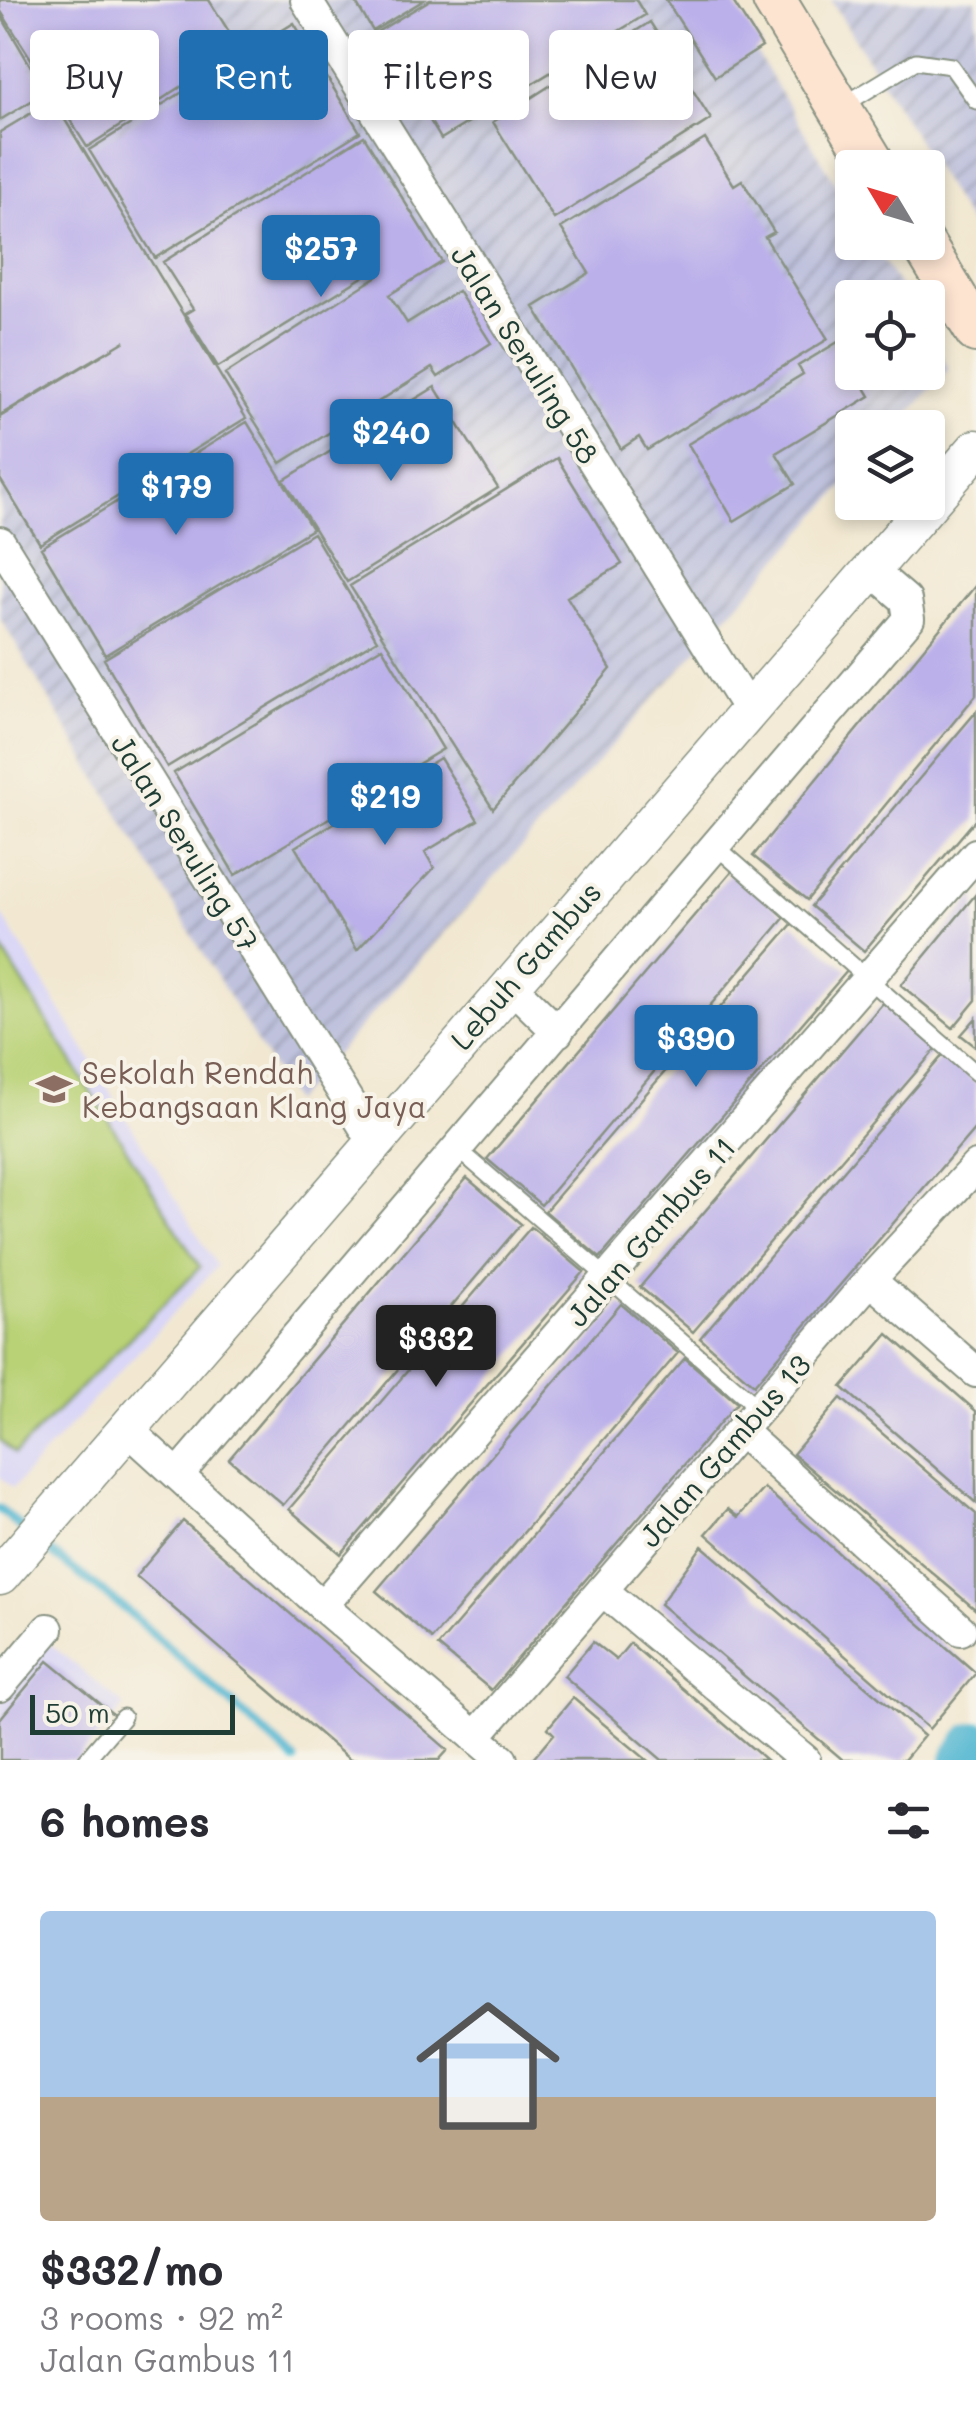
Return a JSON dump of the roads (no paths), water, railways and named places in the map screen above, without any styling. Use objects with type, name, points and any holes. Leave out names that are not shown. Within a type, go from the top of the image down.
[{"type":"main road","points":[[774,0],[865,150]]},
{"type":"main road","points":[[933,260],[976,331]]},
{"type":"street","name":"Jalan Seruling 58","points":[[306,0],[747,708]]},
{"type":"street","name":"Lebuh Gambus","points":[[10,1565],[747,708],[976,448]]},
{"type":"street","name":"Jalan Seruling 57","points":[[0,542],[373,1141]]},
{"type":"street","points":[[178,1475],[909,619],[906,600],[870,569]]},
{"type":"street","name":"Jalan Gambus 11","points":[[322,1606],[976,854]]},
{"type":"street","points":[[509,984],[558,1032]]},
{"type":"street","name":"Jalan Gambus 13","points":[[476,1736],[870,1280],[976,1166]]},
{"type":"street","points":[[870,1280],[976,1372]]},
{"type":"street","points":[[750,1420],[960,1630]]},
{"type":"street","points":[[127,1429],[322,1606],[502,1760]]},
{"type":"street","points":[[602,1590],[806,1760]]},
{"type":"street","points":[[0,1686],[48,1629]]},
{"type":"lane","points":[[840,108],[916,61],[951,66],[976,102]]},
{"type":"lane","points":[[717,847],[976,1073]]},
{"type":"lane","points":[[458,1149],[608,1278],[750,1420]]},
{"type":"lane","points":[[86,1760],[123,1717]]},
{"type":"waterway","points":[[0,1509],[24,1530]]},
{"type":"waterway","points":[[40,1544],[125,1609],[295,1760]]},
{"type":"waterway","points":[[966,1760],[976,1747]]},
{"type":"place","name":"Sekolah Rendah Kebangsaan Klang Jaya","points":[[54,1089]]}]
